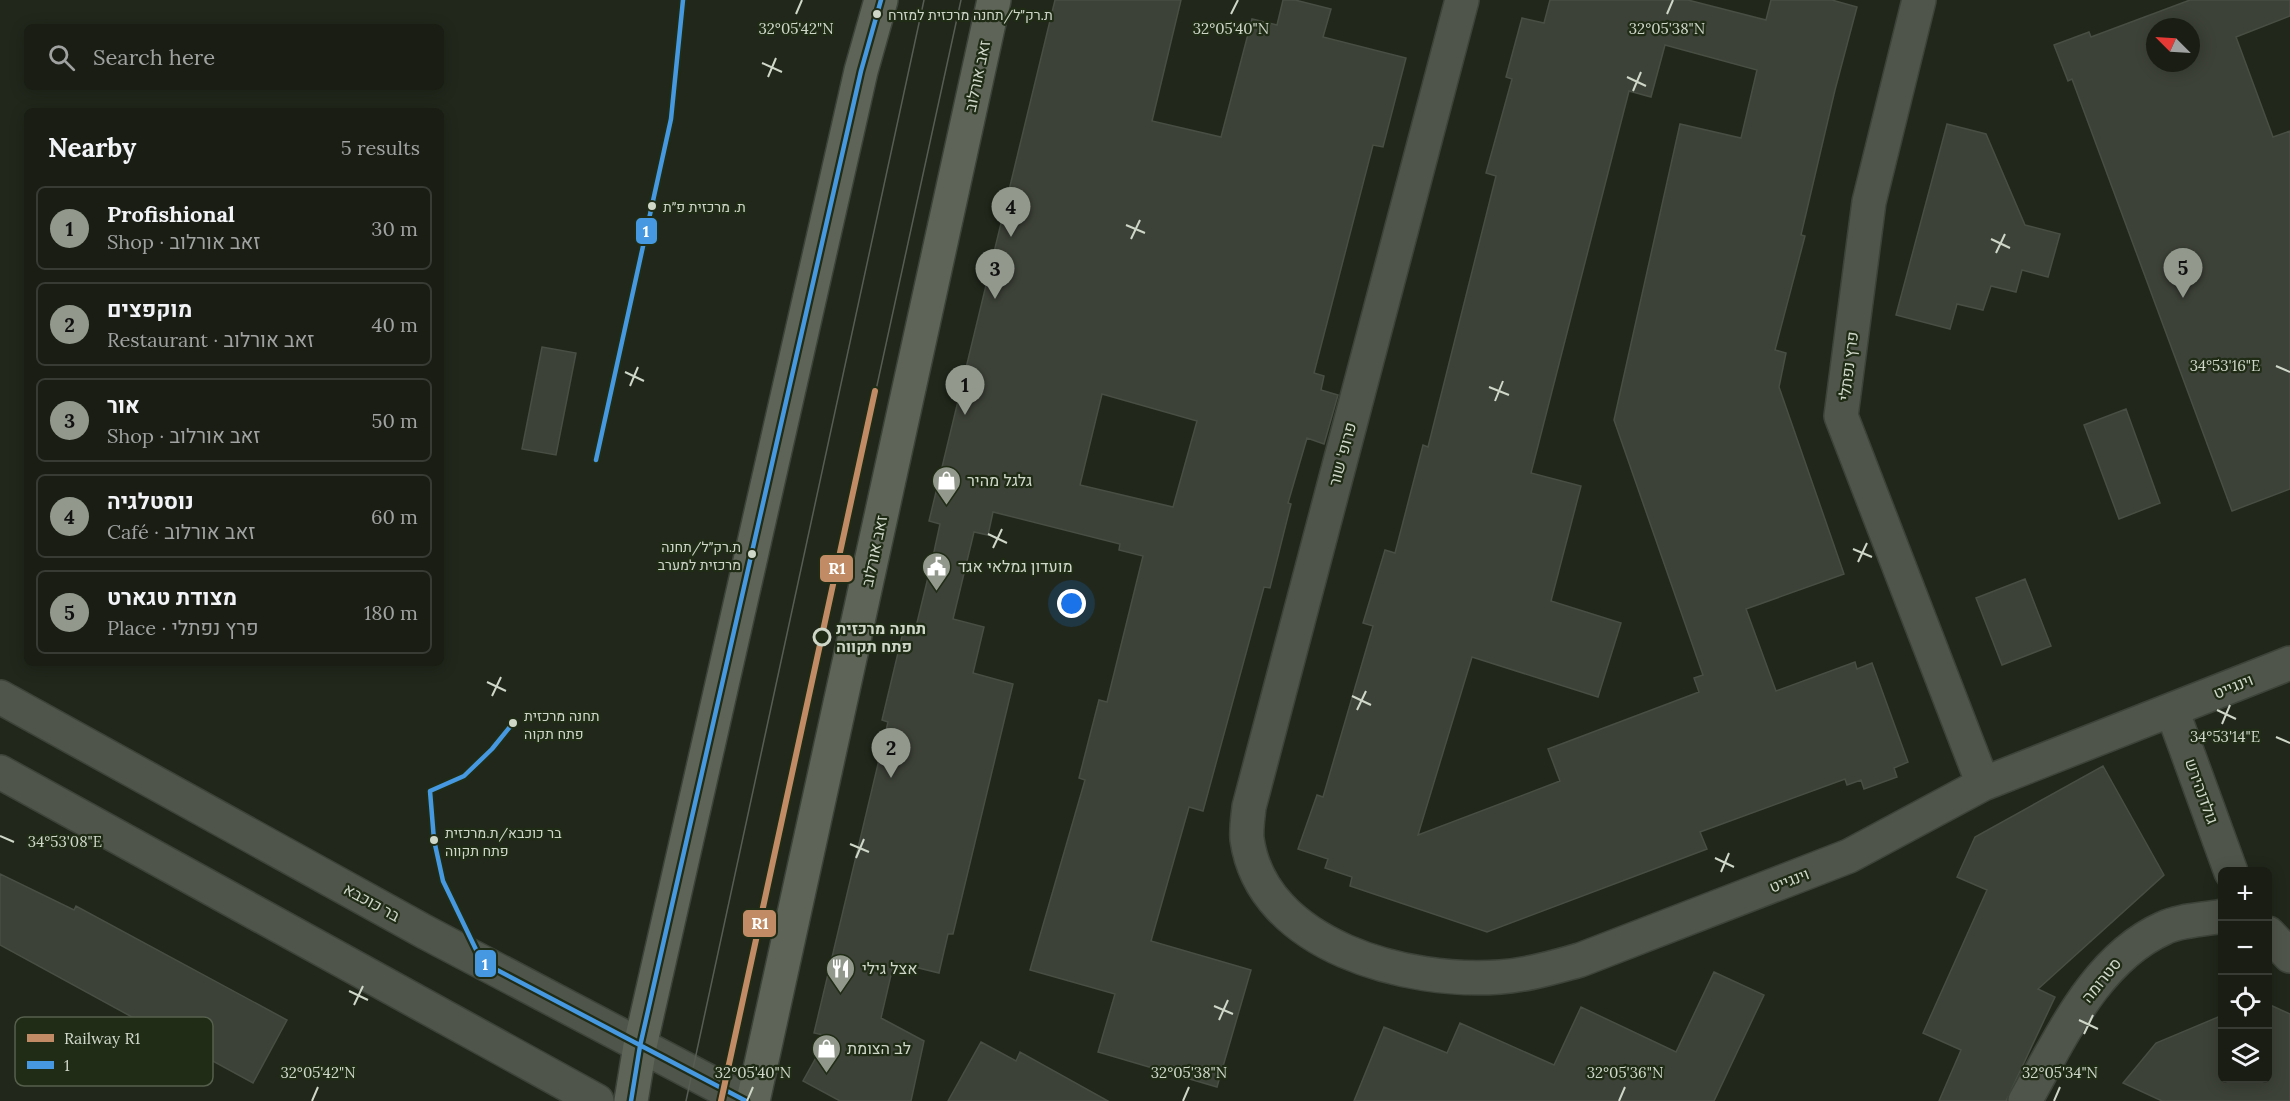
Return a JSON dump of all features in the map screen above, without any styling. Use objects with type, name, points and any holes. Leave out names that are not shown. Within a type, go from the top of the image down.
[{"type":"main road","points":[[631,1101],[640,1046],[861,71],[881,0]]},
{"type":"main road","name":"זאב אורלוב","points":[[753,1101],[994,0]]},
{"type":"street","name":"פרופ' שור","points":[[1277,905],[1257,872],[1247,838],[1249,807],[1462,0]]},
{"type":"street","name":"פרץ נפתלי","points":[[1919,0],[1869,202],[1841,416],[1983,784]]},
{"type":"street","name":"וינגייט","points":[[1277,905],[1303,930],[1341,949],[1395,968],[1453,978],[1501,977],[1539,971],[1580,960],[1849,856],[1983,784],[2290,663]]},
{"type":"street","name":"בר כוכבא","points":[[0,697],[425,932],[746,1101]]},
{"type":"street","name":"גולדנהירש","points":[[2172,710],[2230,867]]},
{"type":"street","points":[[0,772],[597,1101]]},
{"type":"street","name":"סטרומה","points":[[2025,1101],[2079,1007],[2125,950],[2165,927],[2218,917]]},
{"type":"street","points":[[2272,937],[2290,956]]},
{"type":"building","points":[[1055,0],[1181,0],[1152,121],[1221,137],[1252,19],[1277,25],[1283,0],[1295,0],[1331,9],[1323,37],[1406,58],[1383,147],[1373,145],[1314,373],[1324,376],[1321,390],[1338,395],[1324,444],[1307,438],[1288,503],[1291,504],[1270,588],[1264,587],[1203,811],[1189,807],[1151,941],[1251,970],[1217,1087],[1098,1052],[1115,994],[1030,970],[1085,780],[1079,778],[1099,700],[1107,702],[1143,556],[1119,550],[1120,544],[993,512],[988,535],[974,532],[953,619],[984,627],[973,673],[1013,684],[953,934],[948,934],[939,973],[894,962],[881,1018],[924,1041],[911,1101],[840,1101],[803,1081],[828,1036],[814,1033],[888,722],[882,720],[903,632],[914,635],[932,561],[940,524],[929,521]],"holes":[[[1102,394],[1197,421],[1173,507],[1080,485]]]},
{"type":"building","points":[[1550,0],[1688,0],[1766,20],[1771,0],[1832,0],[1857,7],[1801,235],[1805,236],[1775,350],[1786,353],[1779,387],[1844,574],[1746,609],[1776,691],[1855,662],[1857,669],[1872,663],[1908,762],[1894,768],[1897,777],[1864,789],[1861,780],[1847,785],[1845,779],[1700,832],[1707,849],[1487,932],[1350,886],[1352,877],[1325,868],[1328,859],[1298,849],[1317,795],[1323,797],[1373,626],[1363,623],[1385,550],[1395,553],[1423,445],[1428,447],[1496,176],[1486,173],[1512,79],[1506,77],[1522,18],[1544,23]],"holes":[[[1665,45],[1757,70],[1741,138],[1680,124],[1614,420],[1703,675],[1694,678],[1699,692],[1548,749],[1560,781],[1418,835],[1472,657],[1598,697],[1621,623],[1551,601],[1581,486],[1531,473],[1629,91],[1651,97]]]},
{"type":"building","points":[[2190,0],[2290,0],[2290,16],[2236,37],[2273,137],[2290,131],[2290,489],[2232,511],[2072,79],[2068,81],[2054,45],[2089,32],[2091,37]]},
{"type":"building","points":[[1947,124],[1986,134],[2025,225],[2060,234],[2048,277],[2022,270],[2016,292],[1991,286],[1983,310],[1957,304],[1950,329],[1896,315]]},
{"type":"building","points":[[542,347],[576,353],[556,455],[522,449]]},
{"type":"building","points":[[2126,409],[2160,503],[2119,519],[2084,425]]},
{"type":"building","points":[[2025,579],[2051,646],[2002,665],[1976,598]]},
{"type":"building","points":[[2103,766],[2164,875],[2038,989],[2055,997],[2006,1101],[1939,1101],[1961,1050],[1923,1033],[1987,890],[1957,877],[1975,837]]},
{"type":"building","points":[[0,874],[74,910],[76,906],[287,1020],[253,1083],[213,1061],[213,1017],[132,1017],[0,945]]},
{"type":"building","points":[[1714,972],[1764,995],[1714,1101],[1354,1101],[1384,1027],[1447,1053],[1460,1023],[1554,1065],[1581,1007],[1676,1052]]},
{"type":"building","points":[[2272,1006],[2290,1014],[2290,1101],[2162,1101],[2123,1083],[2156,1043],[2218,1017],[2218,1083],[2272,1083]]},
{"type":"building","points":[[981,1042],[1016,1061],[1020,1052],[1108,1101],[948,1101]]},
{"type":"tram line","points":[[686,1101],[924,0]]},
{"type":"tram line","points":[[721,1101],[961,0]]},
{"type":"rail line","name":"R1","points":[[721,1101],[875,391]]},
{"type":"transit line","name":"1","points":[[596,460],[671,119],[683,0]]},
{"type":"transit line","name":"1","points":[[631,1101],[640,1046],[861,71],[881,0]]},
{"type":"transit line","name":"1","points":[[513,723],[492,749],[464,776],[430,791],[434,840],[443,881],[482,962],[746,1101]]},
{"type":"place","name":"ת.רק״ל/תחנה מרכזית למזרח","points":[[877,14]]},
{"type":"place","name":"ת. מרכזית פ״ת","points":[[652,206]]},
{"type":"place","name":"נוסטלגיה","points":[[1011,237]]},
{"type":"place","name":"מצודת טגארט","points":[[2183,298]]},
{"type":"place","name":"אור","points":[[995,299]]},
{"type":"place","name":"Profishional","points":[[965,415]]},
{"type":"place","name":"גלגל מהיר","points":[[946,506]]},
{"type":"place","name":"ת.רק״ל/תחנה מרכזית למערב","points":[[752,554]]},
{"type":"place","name":"מועדון גמלאי אגד","points":[[937,592]]},
{"type":"place","name":"תחנה מרכזית פתח תקווה","points":[[822,637]]},
{"type":"place","name":"תחנה מרכזית פתח תקוה","points":[[513,723]]},
{"type":"place","name":"מוקפצים","points":[[891,778]]},
{"type":"place","name":"בר כוכבא/ת.מרכזית פתח תקווה","points":[[434,840]]},
{"type":"place","name":"אצל גילי","points":[[841,994]]},
{"type":"place","name":"לב הצומת","points":[[826,1074]]}]
